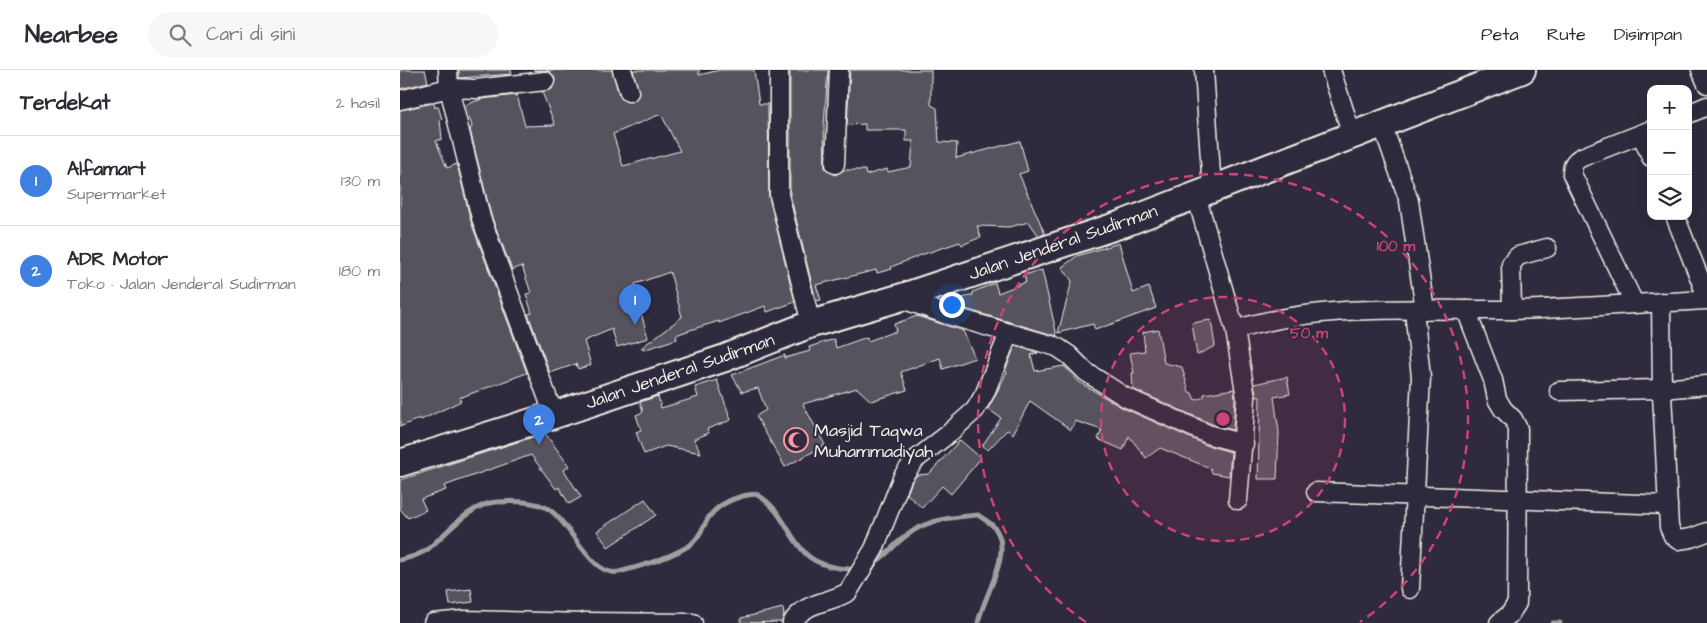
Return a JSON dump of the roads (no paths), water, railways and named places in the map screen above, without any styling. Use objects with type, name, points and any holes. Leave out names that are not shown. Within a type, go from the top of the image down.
[{"type":"highway","name":"Jalan Jenderal Sudirman","points":[[400,463],[554,415],[725,358],[810,324],[900,298],[1122,224],[1522,70]]},
{"type":"street","points":[[448,70],[449,88],[463,138],[481,218],[554,415]]},
{"type":"street","points":[[622,70],[628,92]]},
{"type":"street","points":[[779,70],[779,195],[810,324]]},
{"type":"street","points":[[834,164],[839,70]]},
{"type":"street","points":[[1204,70],[1204,192],[1235,330],[1246,398],[1244,444],[1238,500]]},
{"type":"street","points":[[1331,70],[1352,135]]},
{"type":"street","points":[[1701,70],[1707,84]]},
{"type":"street","points":[[400,100],[449,88],[476,89],[545,81]]},
{"type":"street","points":[[1692,112],[1707,106]]},
{"type":"street","points":[[1382,124],[1409,201],[1419,310],[1421,376],[1410,589]]},
{"type":"street","points":[[1634,304],[1572,174],[1572,167],[1575,160],[1646,132]]},
{"type":"street","points":[[1235,330],[1261,322],[1329,312],[1512,310],[1634,304],[1707,298],[1676,220]]},
{"type":"street","points":[[1512,310],[1511,264],[1518,256],[1547,248]]},
{"type":"street","points":[[900,298],[1057,347],[1069,355],[1086,372],[1125,397],[1210,435],[1244,444]]},
{"type":"street","points":[[1661,302],[1662,389],[1669,528],[1673,536],[1678,540],[1707,532]]},
{"type":"street","points":[[1466,310],[1493,380],[1497,399],[1503,409],[1513,419],[1518,429],[1517,603],[1510,614],[1499,623]]},
{"type":"street","points":[[792,623],[798,613],[810,605],[840,597],[848,592],[874,549],[903,476],[915,460],[947,435],[974,410],[984,392],[1009,333]]},
{"type":"street","points":[[1559,391],[1662,389],[1707,385]]},
{"type":"street","points":[[1316,492],[1668,505]]},
{"type":"street","points":[[433,623],[464,620],[693,623]]},
{"type":"waterway","points":[[400,560],[425,551],[477,508],[496,502],[521,502],[540,505],[554,513],[589,557],[599,566],[609,571],[619,572],[656,561],[682,550],[696,539],[709,517],[718,508],[736,498],[756,494],[772,507],[799,546],[811,558],[831,566],[858,569]]},
{"type":"waterway","points":[[870,565],[917,528],[951,518],[978,515],[994,527],[1000,537],[1001,549],[996,574],[978,623]]},
{"type":"waterway","points":[[1553,623],[1560,623]]},
{"type":"place","name":"Alfamart","points":[[635,325]]},
{"type":"place","name":"Masjid Taqwa Muhammadiyah","points":[[796,440]]},
{"type":"place","name":"ADR Motor","points":[[539,445]]}]
